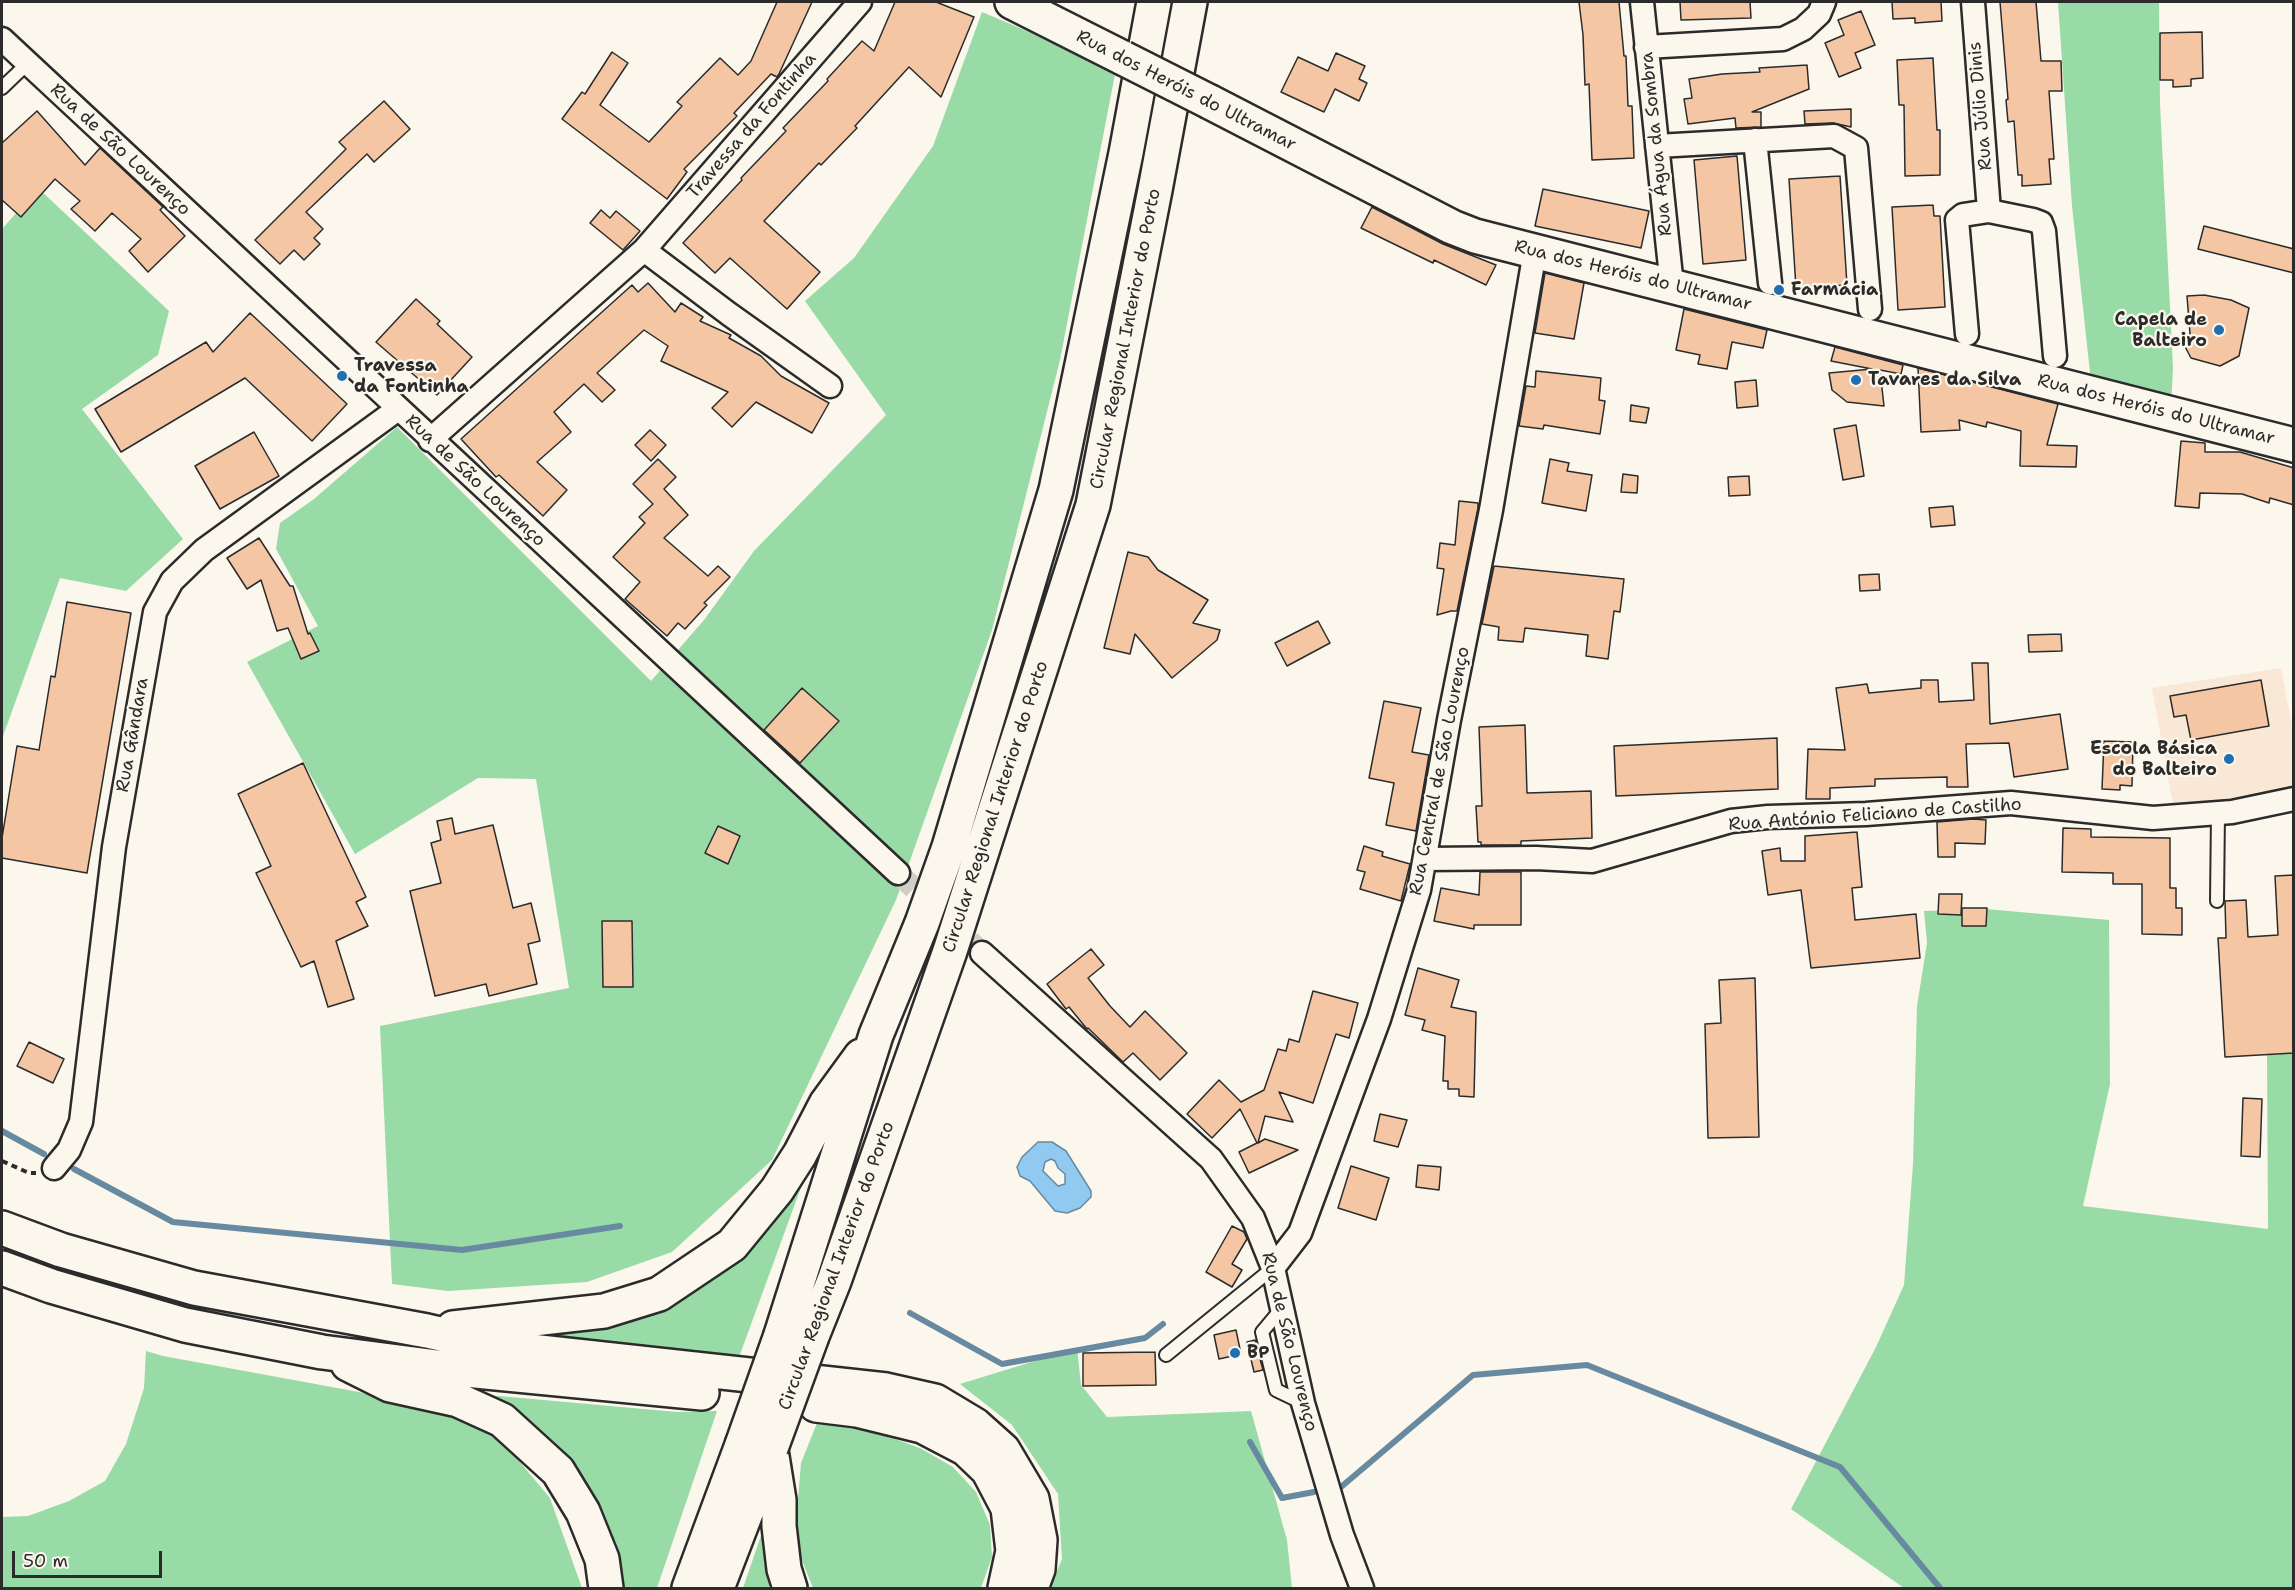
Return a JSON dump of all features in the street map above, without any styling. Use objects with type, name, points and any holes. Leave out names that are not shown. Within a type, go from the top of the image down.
[{"type":"main road","name":"Rua dos Heróis do Ultramar","points":[[1012,2],[1452,227],[1535,251],[2294,445]]},
{"type":"main road","name":"Circular Regional Interior do Porto","points":[[717,1588],[756,1447],[797,1335],[876,1035],[922,923],[949,847],[1056,490],[1126,153],[1154,2]]},
{"type":"main road","name":"Circular Regional Interior do Porto","points":[[797,1335],[834,1281],[950,951],[1093,505],[1190,2]]},
{"type":"main road","points":[[427,1331],[604,1311],[659,1294],[732,1245],[740,1236],[777,1190],[800,1154],[825,1104],[876,1035]]},
{"type":"main road","points":[[2,1228],[62,1250],[194,1288],[427,1331],[503,1348],[886,1390],[935,1401],[975,1425],[1003,1450],[1032,1499],[1040,1540],[1038,1569],[1031,1588]]},
{"type":"main road","points":[[2,1268],[51,1286],[185,1325],[322,1352],[445,1368],[857,1410],[922,1426],[966,1449],[988,1470],[1008,1508],[1013,1551],[1005,1588]]},
{"type":"main road","points":[[322,1352],[390,1384],[458,1401],[502,1420],[558,1471],[583,1512],[602,1559],[606,1588]]},
{"type":"main road","name":"Circular Regional Interior do Porto","points":[[689,1588],[756,1447]]},
{"type":"main road","points":[[756,1447],[779,1500],[779,1526],[784,1569],[790,1588]]},
{"type":"street","name":"Travessa da Fontinha","points":[[430,440],[644,250],[860,2]]},
{"type":"street","name":"Rua Água da Sombra","points":[[1642,2],[1672,286]]},
{"type":"street","points":[[1646,47],[1783,39],[1803,29],[1819,14],[1824,2]]},
{"type":"street","name":"Rua Júlio Dinis","points":[[1973,2],[1989,211]]},
{"type":"street","name":"Rua de São Lourenço","points":[[2,39],[430,440],[898,873]]},
{"type":"street","points":[[1657,146],[1834,136],[1856,148],[1870,309]]},
{"type":"street","points":[[1755,140],[1770,283]]},
{"type":"street","points":[[1967,334],[1956,225],[1959,217],[1989,211],[2037,221],[2043,227],[2055,356]]},
{"type":"street","points":[[644,250],[830,386]]},
{"type":"street","name":"Rua Central de São Lourenço","points":[[1273,1268],[1300,1233],[1379,1019],[1419,890],[1449,720],[1491,510],[1535,251]]},
{"type":"street","name":"Rua Gândara","points":[[54,1168],[69,1150],[81,1122],[114,847],[155,612],[172,581],[204,550],[398,409]]},
{"type":"street","name":"Rua António Feliciano de Castilho","points":[[1425,859],[1536,858],[1592,861],[1731,821],[1768,817],[1866,814],[2011,803],[2153,818],[2218,813],[2294,799]]},
{"type":"street","name":"Rua de São Lourenço","points":[[982,953],[1211,1160],[1253,1218],[1273,1268],[1304,1404],[1341,1535],[1362,1588]]},
{"type":"lane","points":[[2,85],[27,64]]},
{"type":"lane","points":[[2217,901],[2218,813]]},
{"type":"lane","points":[[1167,1354],[1273,1268]]},
{"type":"path","points":[[2,1161],[29,1173],[42,1173],[54,1168]]},
{"type":"shaded area","name":"Escola Básica do Balteiro","points":[[2281,668],[2293,731],[2293,786],[2257,795],[2173,805],[2152,688]]},
{"type":"green space","points":[[2058,2],[2159,2],[2160,104],[2173,368],[2171,408],[2091,382],[2072,206]]},
{"type":"green space","points":[[982,12],[1115,74],[1060,360],[992,630],[896,900],[772,1160],[672,1252],[587,1282],[448,1291],[392,1284],[380,1026],[569,988],[536,779],[478,778],[355,854],[247,662],[318,626],[276,549],[280,523],[314,499],[397,427],[651,681],[704,620],[754,551],[886,415],[805,301],[854,258],[933,146]]},
{"type":"green space","points":[[38,188],[169,311],[158,355],[82,409],[183,539],[126,591],[60,578],[2,739],[2,229]]},
{"type":"green space","points":[[1986,909],[2109,920],[2110,1084],[2083,1206],[2268,1229],[2267,1055],[2293,1052],[2293,1588],[1904,1588],[1791,1509],[1876,1347],[1904,1285],[1913,1164],[1917,1006],[1927,943],[1924,911]]},
{"type":"green space","points":[[819,1138],[738,1360],[562,1340],[561,1332],[647,1311]]},
{"type":"green space","points":[[1077,1348],[1081,1385],[1107,1417],[1251,1411],[1287,1540],[1292,1588],[1050,1588],[1062,1559],[1058,1494],[1012,1425],[960,1384]]},
{"type":"green space","points":[[146,1351],[359,1392],[492,1429],[550,1498],[582,1588],[2,1588],[2,1517],[28,1516],[69,1501],[105,1481],[126,1444],[144,1388]]},
{"type":"green space","points":[[488,1395],[677,1412],[717,1411],[657,1588],[619,1588],[576,1470],[549,1438]]},
{"type":"green space","points":[[817,1423],[846,1426],[895,1439],[920,1448],[953,1467],[976,1492],[990,1525],[992,1557],[981,1588],[813,1588],[795,1534],[801,1463]]},
{"type":"green space","points":[[766,1521],[769,1588],[743,1588]]},
{"type":"water","points":[[1038,1142],[1052,1142],[1066,1151],[1091,1191],[1091,1197],[1080,1208],[1067,1213],[1055,1211],[1030,1181],[1020,1176],[1017,1167],[1022,1157]],"holes":[[[1051,1159],[1055,1161],[1058,1168],[1065,1174],[1065,1184],[1058,1186],[1043,1171],[1045,1162]]]},
{"type":"building","points":[[777,2],[812,2],[779,74],[777,77],[771,74],[734,113],[737,116],[684,169],[687,172],[667,199],[562,119],[582,92],[585,94],[612,52],[628,63],[600,105],[649,142],[682,106],[677,102],[720,58],[738,75],[751,61]]},
{"type":"building","points":[[895,2],[936,2],[974,17],[941,97],[909,67],[855,126],[857,128],[821,165],[819,163],[764,221],[820,272],[787,309],[730,258],[715,273],[683,243],[786,131],[783,128],[862,41],[874,51]]},
{"type":"building","points":[[1579,2],[1619,2],[1624,56],[1626,56],[1628,106],[1632,106],[1634,158],[1592,160],[1589,84],[1585,85]]},
{"type":"building","points":[[1680,2],[1750,2],[1751,18],[1681,20]]},
{"type":"building","points":[[1892,2],[1941,2],[1942,21],[1915,23],[1915,18],[1893,19]]},
{"type":"building","points":[[2000,2],[2036,2],[2041,61],[2061,61],[2062,91],[2049,91],[2054,159],[2049,159],[2051,184],[2022,186],[2022,175],[2018,175],[2014,121],[2008,122]]},
{"type":"building","points":[[1861,11],[1875,45],[1855,53],[1861,68],[1839,77],[1825,43],[1844,35],[1838,20]]},
{"type":"building","points":[[2202,32],[2203,78],[2191,79],[2191,86],[2173,87],[2173,80],[2160,80],[2160,33]]},
{"type":"building","points":[[1336,53],[1365,66],[1359,79],[1367,83],[1359,101],[1335,89],[1324,112],[1281,92],[1298,57],[1328,71]]},
{"type":"building","points":[[1933,58],[1937,130],[1940,130],[1940,175],[1905,176],[1904,105],[1899,105],[1897,60]]},
{"type":"building","points":[[1807,65],[1809,89],[1752,112],[1761,112],[1761,127],[1736,128],[1735,118],[1688,124],[1684,99],[1692,98],[1689,79],[1760,72],[1759,68]]},
{"type":"building","points":[[384,101],[410,129],[374,162],[367,154],[306,212],[323,229],[314,238],[320,244],[304,260],[294,250],[280,264],[255,240],[346,149],[339,142]]},
{"type":"building","points":[[1851,109],[1851,127],[1833,123],[1805,124],[1804,111]]},
{"type":"building","points":[[37,111],[85,165],[100,148],[163,207],[160,210],[185,236],[148,272],[129,251],[141,239],[112,213],[95,231],[71,209],[80,201],[55,179],[21,217],[2,200],[2,143]]},
{"type":"building","points":[[1737,156],[1746,260],[1703,264],[1694,160]]},
{"type":"building","points":[[1840,176],[1847,285],[1796,288],[1789,179]]},
{"type":"building","points":[[1543,189],[1649,211],[1641,248],[1535,226]]},
{"type":"building","points":[[1933,205],[1934,216],[1940,216],[1945,307],[1898,310],[1892,207]]},
{"type":"building","points":[[1372,207],[1443,244],[1496,265],[1486,285],[1434,260],[1433,263],[1361,228]]},
{"type":"building","points":[[601,210],[610,218],[616,211],[640,231],[623,250],[590,223]]},
{"type":"building","points":[[2204,226],[2294,249],[2294,273],[2198,249]]},
{"type":"building","points":[[1545,273],[1584,283],[1574,339],[1535,333]]},
{"type":"building","points":[[648,283],[675,312],[681,303],[703,317],[700,321],[731,335],[729,338],[761,356],[781,376],[829,403],[812,433],[756,402],[732,427],[712,408],[728,392],[661,361],[668,346],[644,330],[597,373],[615,390],[602,402],[584,384],[554,412],[571,432],[537,462],[567,490],[543,516],[499,475],[496,477],[461,439],[632,285],[638,292]]},
{"type":"building","name":"Capela de Balteiro","points":[[2204,295],[2231,300],[2249,308],[2239,356],[2220,366],[2191,358],[2181,339],[2190,334],[2187,296]]},
{"type":"building","points":[[416,299],[440,321],[437,324],[472,357],[437,395],[376,342]]},
{"type":"building","points":[[1684,309],[1767,330],[1763,348],[1732,342],[1727,369],[1698,364],[1700,355],[1676,350]]},
{"type":"building","points":[[250,313],[347,404],[312,441],[245,378],[121,452],[95,409],[206,342],[213,352]]},
{"type":"building","name":"Tavares da Silva","points":[[1835,347],[1903,365],[1901,374],[1880,370],[1884,406],[1847,402],[1832,390],[1829,373],[1872,369],[1831,361]]},
{"type":"building","points":[[1918,368],[2058,404],[2047,445],[2077,446],[2076,467],[2020,466],[2021,431],[1987,422],[1986,427],[1959,420],[1960,430],[1921,432]]},
{"type":"building","points":[[1536,371],[1601,378],[1599,400],[1605,401],[1600,434],[1544,425],[1543,429],[1519,426],[1526,386],[1535,387]]},
{"type":"building","points":[[1756,380],[1758,406],[1737,408],[1735,382]]},
{"type":"building","points":[[1631,405],[1649,408],[1646,423],[1630,421]]},
{"type":"building","points":[[1856,425],[1864,476],[1843,480],[1834,429]]},
{"type":"building","points":[[650,430],[666,445],[651,461],[635,445]]},
{"type":"building","points":[[254,432],[279,476],[220,509],[195,466]]},
{"type":"building","points":[[2181,441],[2205,443],[2205,452],[2240,452],[2294,468],[2294,505],[2270,498],[2269,503],[2242,494],[2200,493],[2199,508],[2175,506]]},
{"type":"building","points":[[658,459],[676,477],[664,489],[688,515],[664,538],[708,576],[718,566],[730,577],[704,603],[707,605],[685,629],[678,623],[667,636],[625,599],[640,582],[613,557],[645,523],[639,517],[653,504],[633,484]]},
{"type":"building","points":[[1550,459],[1569,463],[1567,471],[1592,475],[1586,511],[1542,503]]},
{"type":"building","points":[[1623,474],[1638,476],[1637,493],[1621,492]]},
{"type":"building","points":[[1749,476],[1750,495],[1729,496],[1728,477]]},
{"type":"building","points":[[1459,501],[1478,503],[1478,508],[1457,611],[1437,615],[1444,569],[1437,568],[1440,543],[1455,545]]},
{"type":"building","points":[[1953,506],[1955,525],[1931,527],[1929,508]]},
{"type":"building","points":[[259,538],[290,586],[293,586],[308,634],[310,633],[319,651],[301,659],[288,628],[277,631],[261,580],[247,589],[227,558]]},
{"type":"building","points":[[1128,552],[1148,557],[1158,570],[1208,600],[1193,623],[1220,630],[1217,640],[1172,678],[1135,634],[1130,654],[1104,648]]},
{"type":"building","points":[[1494,566],[1624,579],[1620,612],[1614,611],[1608,659],[1586,656],[1588,635],[1525,628],[1523,642],[1498,640],[1499,627],[1482,624]]},
{"type":"building","points":[[1879,574],[1880,590],[1860,591],[1859,575]]},
{"type":"building","points":[[67,602],[131,613],[87,873],[2,858],[2,838],[17,746],[39,750],[51,676],[55,677]]},
{"type":"building","points":[[1318,621],[1330,643],[1287,666],[1275,643]]},
{"type":"building","points":[[2061,634],[2062,651],[2029,652],[2028,635]]},
{"type":"building","points":[[1972,663],[1988,663],[1990,724],[2060,714],[2068,769],[2014,777],[2009,743],[1966,744],[1968,787],[1947,787],[1947,777],[1875,779],[1875,786],[1830,788],[1830,799],[1806,799],[1808,749],[1845,750],[1836,688],[1867,684],[1869,693],[1921,688],[1921,680],[1938,680],[1939,702],[1974,700]]},
{"type":"building","points":[[2261,680],[2269,726],[2191,740],[2186,715],[2174,717],[2170,696]]},
{"type":"building","points":[[802,688],[839,721],[800,763],[764,730]]},
{"type":"building","points":[[1384,701],[1421,708],[1412,752],[1429,755],[1416,831],[1386,825],[1394,783],[1369,778]]},
{"type":"building","points":[[1525,725],[1527,793],[1591,791],[1592,838],[1521,841],[1521,845],[1481,845],[1481,842],[1478,842],[1476,806],[1482,806],[1479,727]]},
{"type":"building","points":[[1777,738],[1778,789],[1616,796],[1614,746]]},
{"type":"building","points":[[2104,741],[2133,742],[2132,786],[2120,785],[2120,790],[2102,789]]},
{"type":"building","points":[[303,763],[366,897],[356,902],[368,926],[336,941],[354,999],[328,1007],[314,961],[301,967],[256,873],[271,866],[238,794]]},
{"type":"building","points":[[452,818],[455,834],[493,825],[513,908],[531,903],[540,941],[528,944],[537,984],[489,996],[486,984],[435,996],[410,891],[441,883],[431,843],[441,840],[437,821]]},
{"type":"building","points":[[1986,820],[1985,844],[1955,843],[1955,857],[1938,857],[1937,822]]},
{"type":"building","points":[[718,826],[740,836],[728,864],[705,853]]},
{"type":"building","points":[[2063,828],[2091,829],[2091,837],[2170,838],[2170,888],[2176,888],[2176,908],[2182,908],[2182,935],[2142,934],[2142,884],[2113,884],[2113,873],[2062,872]]},
{"type":"building","points":[[1857,832],[1862,887],[1852,888],[1855,920],[1916,914],[1920,958],[1811,968],[1801,890],[1768,895],[1762,851],[1780,848],[1781,861],[1805,861],[1805,836]]},
{"type":"building","points":[[1364,846],[1383,852],[1382,856],[1410,864],[1401,901],[1360,889],[1365,872],[1357,870]]},
{"type":"building","points":[[1480,872],[1521,872],[1521,925],[1474,925],[1474,929],[1434,921],[1441,888],[1479,895]]},
{"type":"building","points":[[2294,875],[2294,1053],[2225,1057],[2218,938],[2226,938],[2225,901],[2246,900],[2248,937],[2278,935],[2275,876]]},
{"type":"building","points":[[1939,894],[1962,894],[1961,915],[1938,914]]},
{"type":"building","points":[[1962,908],[1987,908],[1986,926],[1962,926]]},
{"type":"building","points":[[602,921],[632,921],[633,987],[603,987]]},
{"type":"building","points":[[1091,949],[1104,965],[1088,978],[1110,1006],[1130,1027],[1145,1011],[1187,1053],[1160,1080],[1133,1053],[1123,1062],[1087,1029],[1069,1007],[1066,1009],[1047,984]]},
{"type":"building","points":[[1418,968],[1459,980],[1451,1007],[1476,1012],[1474,1097],[1459,1096],[1459,1089],[1448,1089],[1448,1081],[1443,1081],[1445,1036],[1422,1030],[1425,1020],[1405,1015]]},
{"type":"building","points":[[1755,978],[1759,1137],[1708,1138],[1705,1024],[1721,1023],[1719,980]]},
{"type":"building","points":[[1313,991],[1358,1003],[1349,1038],[1336,1034],[1313,1103],[1279,1092],[1293,1122],[1265,1116],[1258,1143],[1265,1139],[1298,1150],[1249,1173],[1239,1152],[1257,1143],[1240,1109],[1212,1138],[1187,1114],[1219,1080],[1241,1102],[1264,1090],[1278,1049],[1286,1051],[1289,1039],[1299,1042]]},
{"type":"building","points":[[29,1042],[64,1059],[53,1083],[17,1066]]},
{"type":"building","points":[[2243,1098],[2262,1099],[2260,1157],[2241,1156]]},
{"type":"building","points":[[1380,1114],[1407,1120],[1398,1147],[1374,1141]]},
{"type":"building","points":[[1418,1165],[1441,1167],[1439,1190],[1416,1187]]},
{"type":"building","points":[[1351,1166],[1389,1178],[1376,1220],[1338,1208]]},
{"type":"building","points":[[1232,1226],[1244,1232],[1247,1239],[1232,1264],[1242,1270],[1232,1287],[1206,1272]]},
{"type":"building","points":[[1236,1330],[1241,1354],[1219,1359],[1214,1335]]},
{"type":"building","points":[[1255,1340],[1263,1370],[1254,1372],[1247,1342]]},
{"type":"building","points":[[1155,1352],[1156,1385],[1083,1386],[1083,1353]]},
{"type":"waterway","points":[[2,1131],[44,1154]]},
{"type":"waterway","points":[[74,1169],[173,1222],[462,1250],[620,1226]]},
{"type":"waterway","points":[[910,1313],[1002,1364],[1145,1338],[1163,1324]]},
{"type":"waterway","points":[[1341,1487],[1473,1375],[1587,1365],[1840,1467],[1940,1588]]},
{"type":"waterway","points":[[1250,1442],[1282,1498],[1314,1492]]},
{"type":"tunnel","points":[[898,873],[982,953]]},
{"type":"place","name":"Farmácia","points":[[1779,290]]},
{"type":"place","name":"Capela de Balteiro","points":[[2219,330]]},
{"type":"place","name":"Travessa da Fontinha","points":[[342,376]]},
{"type":"place","name":"Tavares da Silva","points":[[1856,380]]},
{"type":"place","name":"Escola Básica do Balteiro","points":[[2229,759]]},
{"type":"place","name":"BP","points":[[1235,1353]]}]
